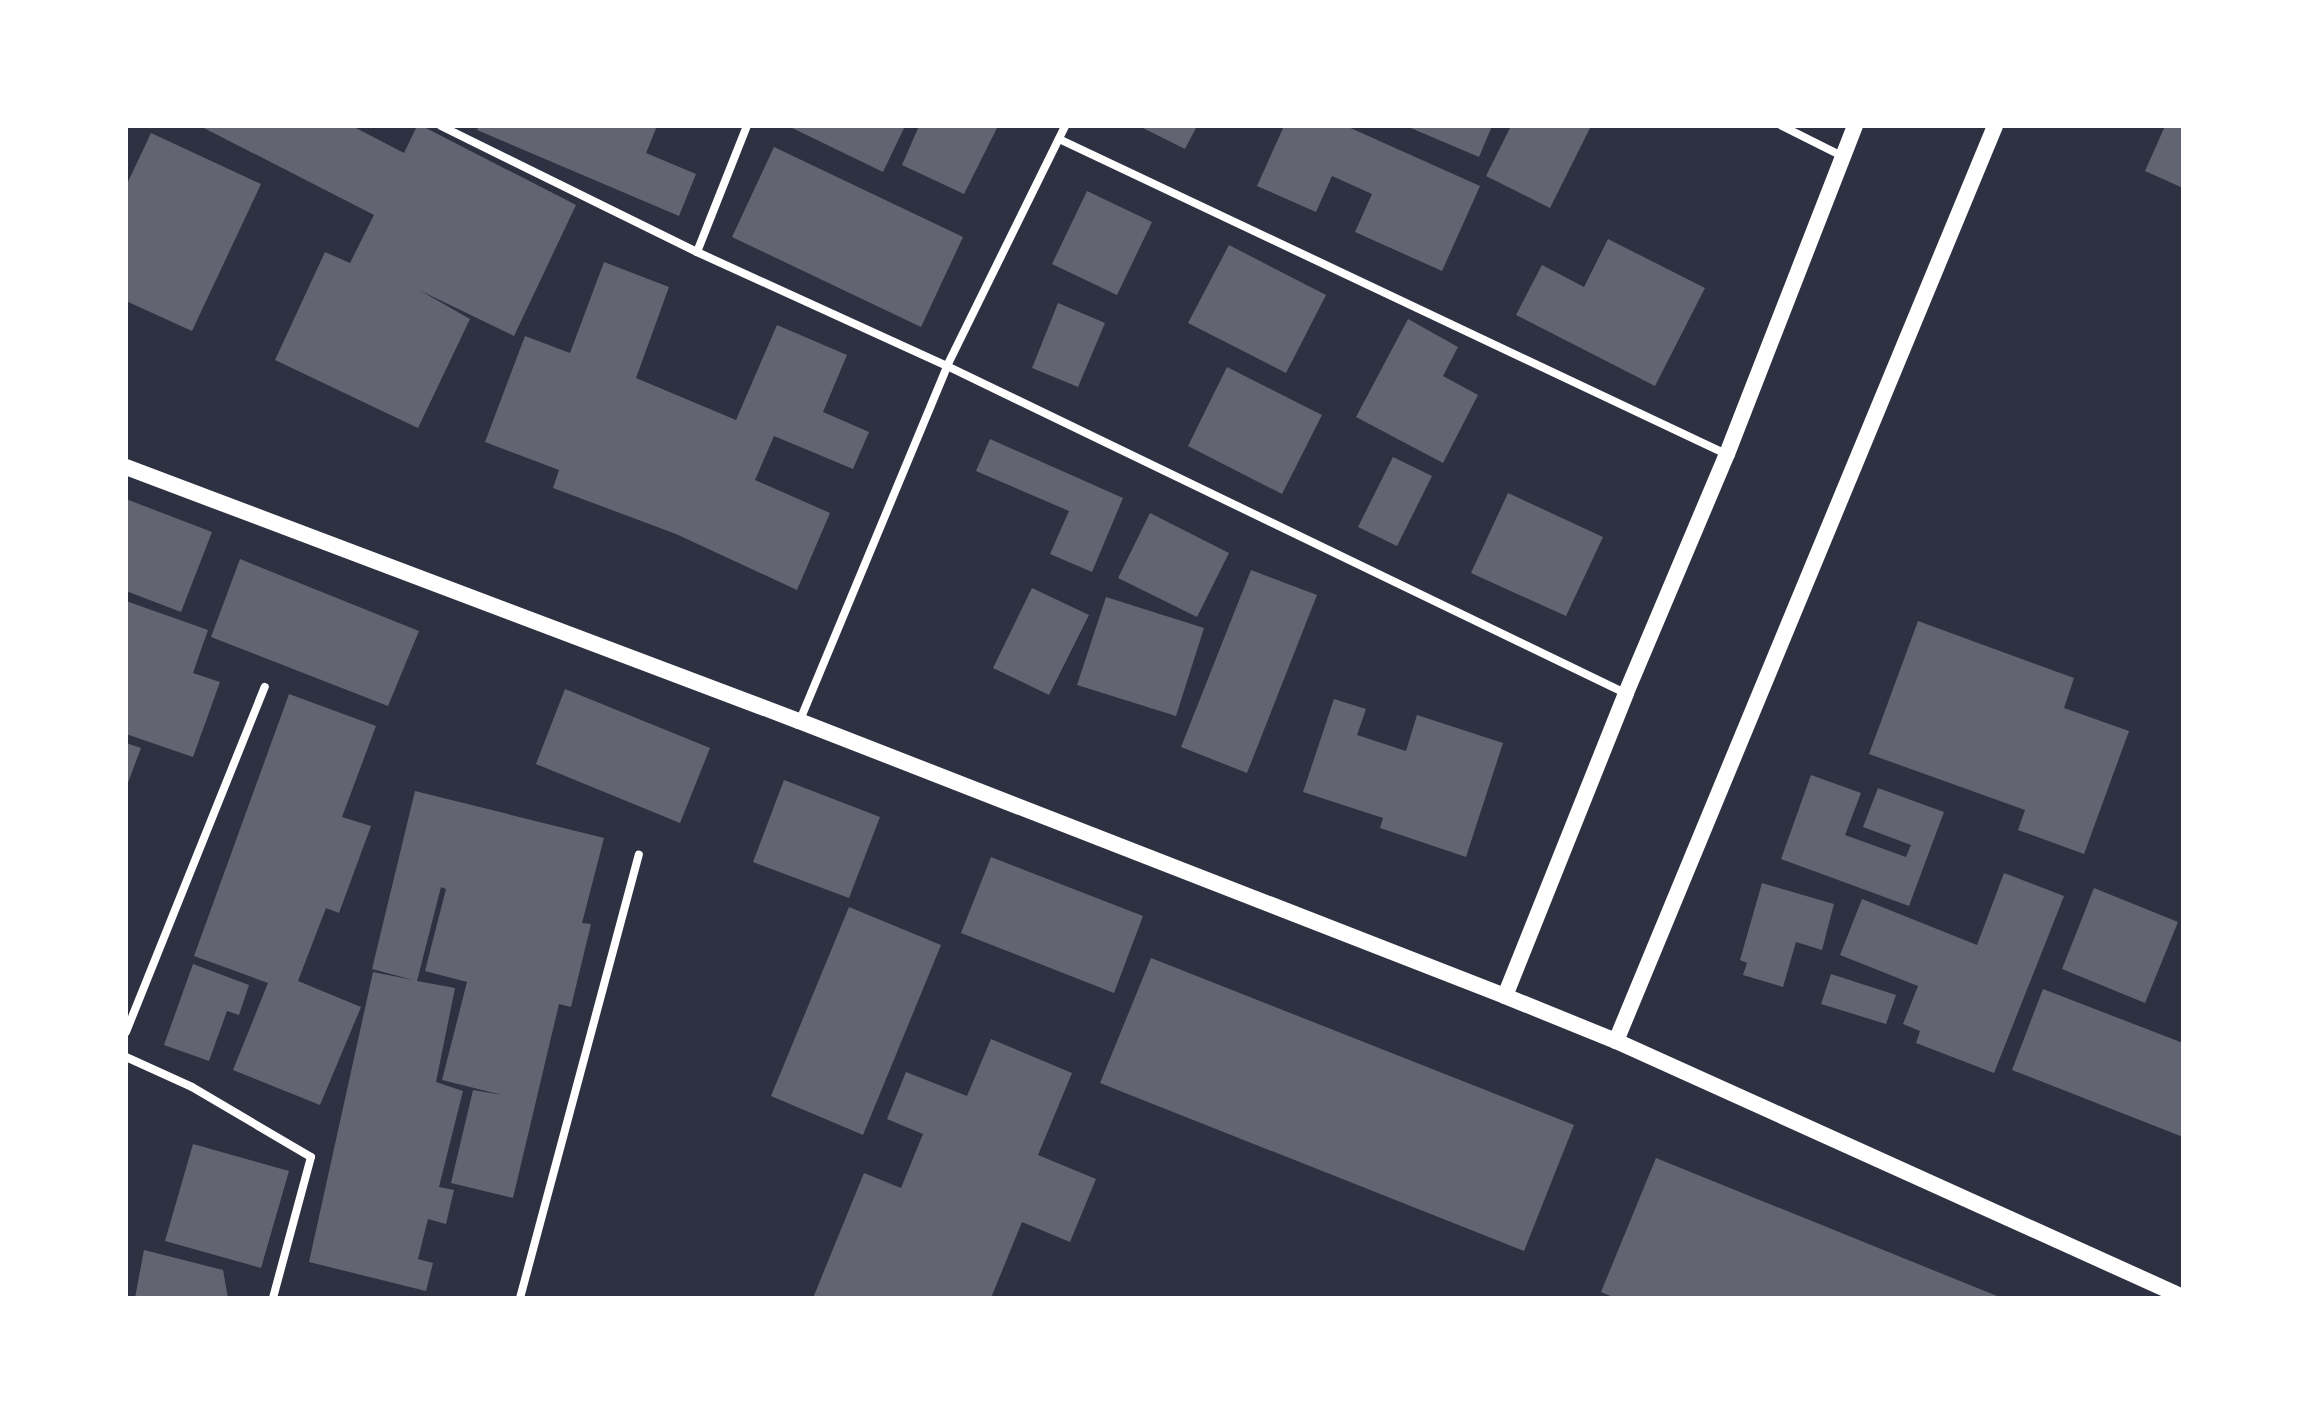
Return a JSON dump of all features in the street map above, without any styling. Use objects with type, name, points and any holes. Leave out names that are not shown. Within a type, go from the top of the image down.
[{"type":"main road","points":[[1505,996],[1626,693],[1727,454],[1855,126]]},
{"type":"main road","points":[[1616,1041],[1995,126]]},
{"type":"main road","points":[[126,467],[799,721],[1505,996],[1616,1041],[2183,1297]]},
{"type":"street","points":[[441,126],[697,252],[947,366],[1626,693]]},
{"type":"street","points":[[697,252],[747,126]]},
{"type":"street","points":[[799,721],[947,366],[1065,126]]},
{"type":"street","points":[[1782,126],[1842,156]]},
{"type":"street","points":[[1059,139],[1727,454]]},
{"type":"street","points":[[126,1032],[265,687]]},
{"type":"street","points":[[520,1298],[639,855]]},
{"type":"street","points":[[126,1057],[192,1087],[311,1157],[273,1298]]},
{"type":"building","points":[[200,126],[352,126],[404,153],[417,126],[422,126],[576,205],[514,336],[419,290],[470,319],[418,428],[275,360],[325,252],[350,263],[374,215]]},
{"type":"building","points":[[479,126],[657,126],[646,153],[696,174],[679,216],[477,130]]},
{"type":"building","points":[[788,126],[905,126],[883,172]]},
{"type":"building","points":[[919,126],[998,126],[964,194],[902,165]]},
{"type":"building","points":[[1139,126],[1197,126],[1185,149]]},
{"type":"building","points":[[1284,126],[1346,126],[1480,186],[1442,271],[1355,232],[1372,194],[1332,176],[1316,212],[1257,186]]},
{"type":"building","points":[[1406,126],[1492,126],[1479,157]]},
{"type":"building","points":[[1511,126],[1591,126],[1550,208],[1486,176]]},
{"type":"building","points":[[2165,126],[2183,126],[2183,188],[2145,171]]},
{"type":"building","points":[[151,133],[261,184],[192,331],[126,301],[126,186]]},
{"type":"building","points":[[774,147],[963,237],[921,327],[732,237]]},
{"type":"building","points":[[1087,191],[1152,222],[1117,295],[1052,264]]},
{"type":"building","points":[[1608,239],[1705,288],[1655,386],[1516,315],[1542,265],[1584,287]]},
{"type":"building","points":[[1229,245],[1326,295],[1286,373],[1188,323]]},
{"type":"building","points":[[604,262],[669,287],[636,378],[736,420],[777,325],[847,355],[823,412],[869,432],[853,469],[774,436],[755,480],[830,513],[797,590],[676,534],[553,488],[559,470],[485,442],[525,336],[570,353]]},
{"type":"building","points":[[1058,303],[1105,323],[1078,387],[1032,368]]},
{"type":"building","points":[[1408,319],[1458,347],[1443,376],[1478,395],[1443,463],[1356,417]]},
{"type":"building","points":[[1227,367],[1322,415],[1282,494],[1188,446]]},
{"type":"building","points":[[990,439],[1123,498],[1092,572],[1050,554],[1069,511],[976,471]]},
{"type":"building","points":[[1393,457],[1432,476],[1397,546],[1358,527]]},
{"type":"building","points":[[1508,493],[1603,537],[1566,616],[1471,573]]},
{"type":"building","points":[[126,499],[212,532],[181,612],[126,591]]},
{"type":"building","points":[[1150,513],[1229,553],[1197,617],[1118,578]]},
{"type":"building","points":[[240,559],[419,631],[388,706],[211,637]]},
{"type":"building","points":[[1251,570],[1317,595],[1247,773],[1181,747]]},
{"type":"building","points":[[1032,588],[1089,615],[1049,695],[993,668]]},
{"type":"building","points":[[1106,597],[1204,628],[1176,716],[1077,685]]},
{"type":"building","points":[[126,601],[208,630],[193,673],[220,682],[193,757],[126,734]]},
{"type":"building","points":[[1918,621],[2074,678],[2064,708],[2129,731],[2084,854],[2018,830],[2025,810],[1869,754]]},
{"type":"building","points":[[565,689],[710,748],[680,823],[536,764]]},
{"type":"building","points":[[289,694],[376,726],[342,817],[371,826],[339,913],[326,908],[298,981],[361,1007],[320,1105],[233,1070],[268,983],[194,956]]},
{"type":"building","points":[[1334,699],[1366,709],[1357,735],[1406,751],[1417,715],[1503,743],[1466,857],[1380,828],[1383,818],[1303,792]]},
{"type":"building","points":[[126,743],[141,748],[126,788]]},
{"type":"building","points":[[1811,775],[1861,793],[1845,835],[1906,857],[1911,845],[1863,827],[1878,788],[1944,812],[1909,906],[1781,859]]},
{"type":"building","points":[[784,780],[880,817],[849,898],[753,862]]},
{"type":"building","points":[[415,791],[604,838],[582,923],[591,924],[571,1007],[559,1004],[513,1198],[451,1183],[473,1090],[502,1095],[442,1080],[467,982],[425,971],[446,889],[441,887],[417,981],[455,988],[436,1082],[463,1091],[439,1187],[454,1190],[446,1224],[428,1219],[418,1259],[433,1263],[426,1291],[309,1262],[373,972],[413,980],[372,969]]},
{"type":"building","points":[[991,857],[1143,916],[1114,993],[961,933]]},
{"type":"building","points":[[2004,873],[2064,896],[1994,1073],[1916,1043],[1920,1031],[1903,1024],[1918,986],[1840,955],[1862,899],[1977,945]]},
{"type":"building","points":[[1762,883],[1834,904],[1822,950],[1796,942],[1783,987],[1743,975],[1747,963],[1740,960]]},
{"type":"building","points":[[2094,888],[2178,922],[2145,1003],[2062,969]]},
{"type":"building","points":[[849,907],[941,945],[863,1135],[771,1096]]},
{"type":"building","points":[[1151,958],[1574,1125],[1524,1251],[1100,1083]]},
{"type":"building","points":[[193,964],[249,985],[239,1015],[227,1011],[209,1061],[164,1045]]},
{"type":"building","points":[[1831,974],[1896,995],[1886,1024],[1821,1004]]},
{"type":"building","points":[[2043,989],[2183,1043],[2183,1137],[2012,1070]]},
{"type":"building","points":[[991,1039],[1072,1073],[1038,1155],[1096,1179],[1070,1242],[1022,1222],[991,1298],[813,1298],[864,1173],[901,1188],[923,1134],[887,1119],[906,1072],[967,1096]]},
{"type":"building","points":[[193,1144],[289,1171],[261,1268],[165,1241]]},
{"type":"building","points":[[1656,1158],[2002,1298],[1615,1298],[1601,1292]]},
{"type":"building","points":[[144,1250],[223,1270],[228,1298],[135,1298]]}]
